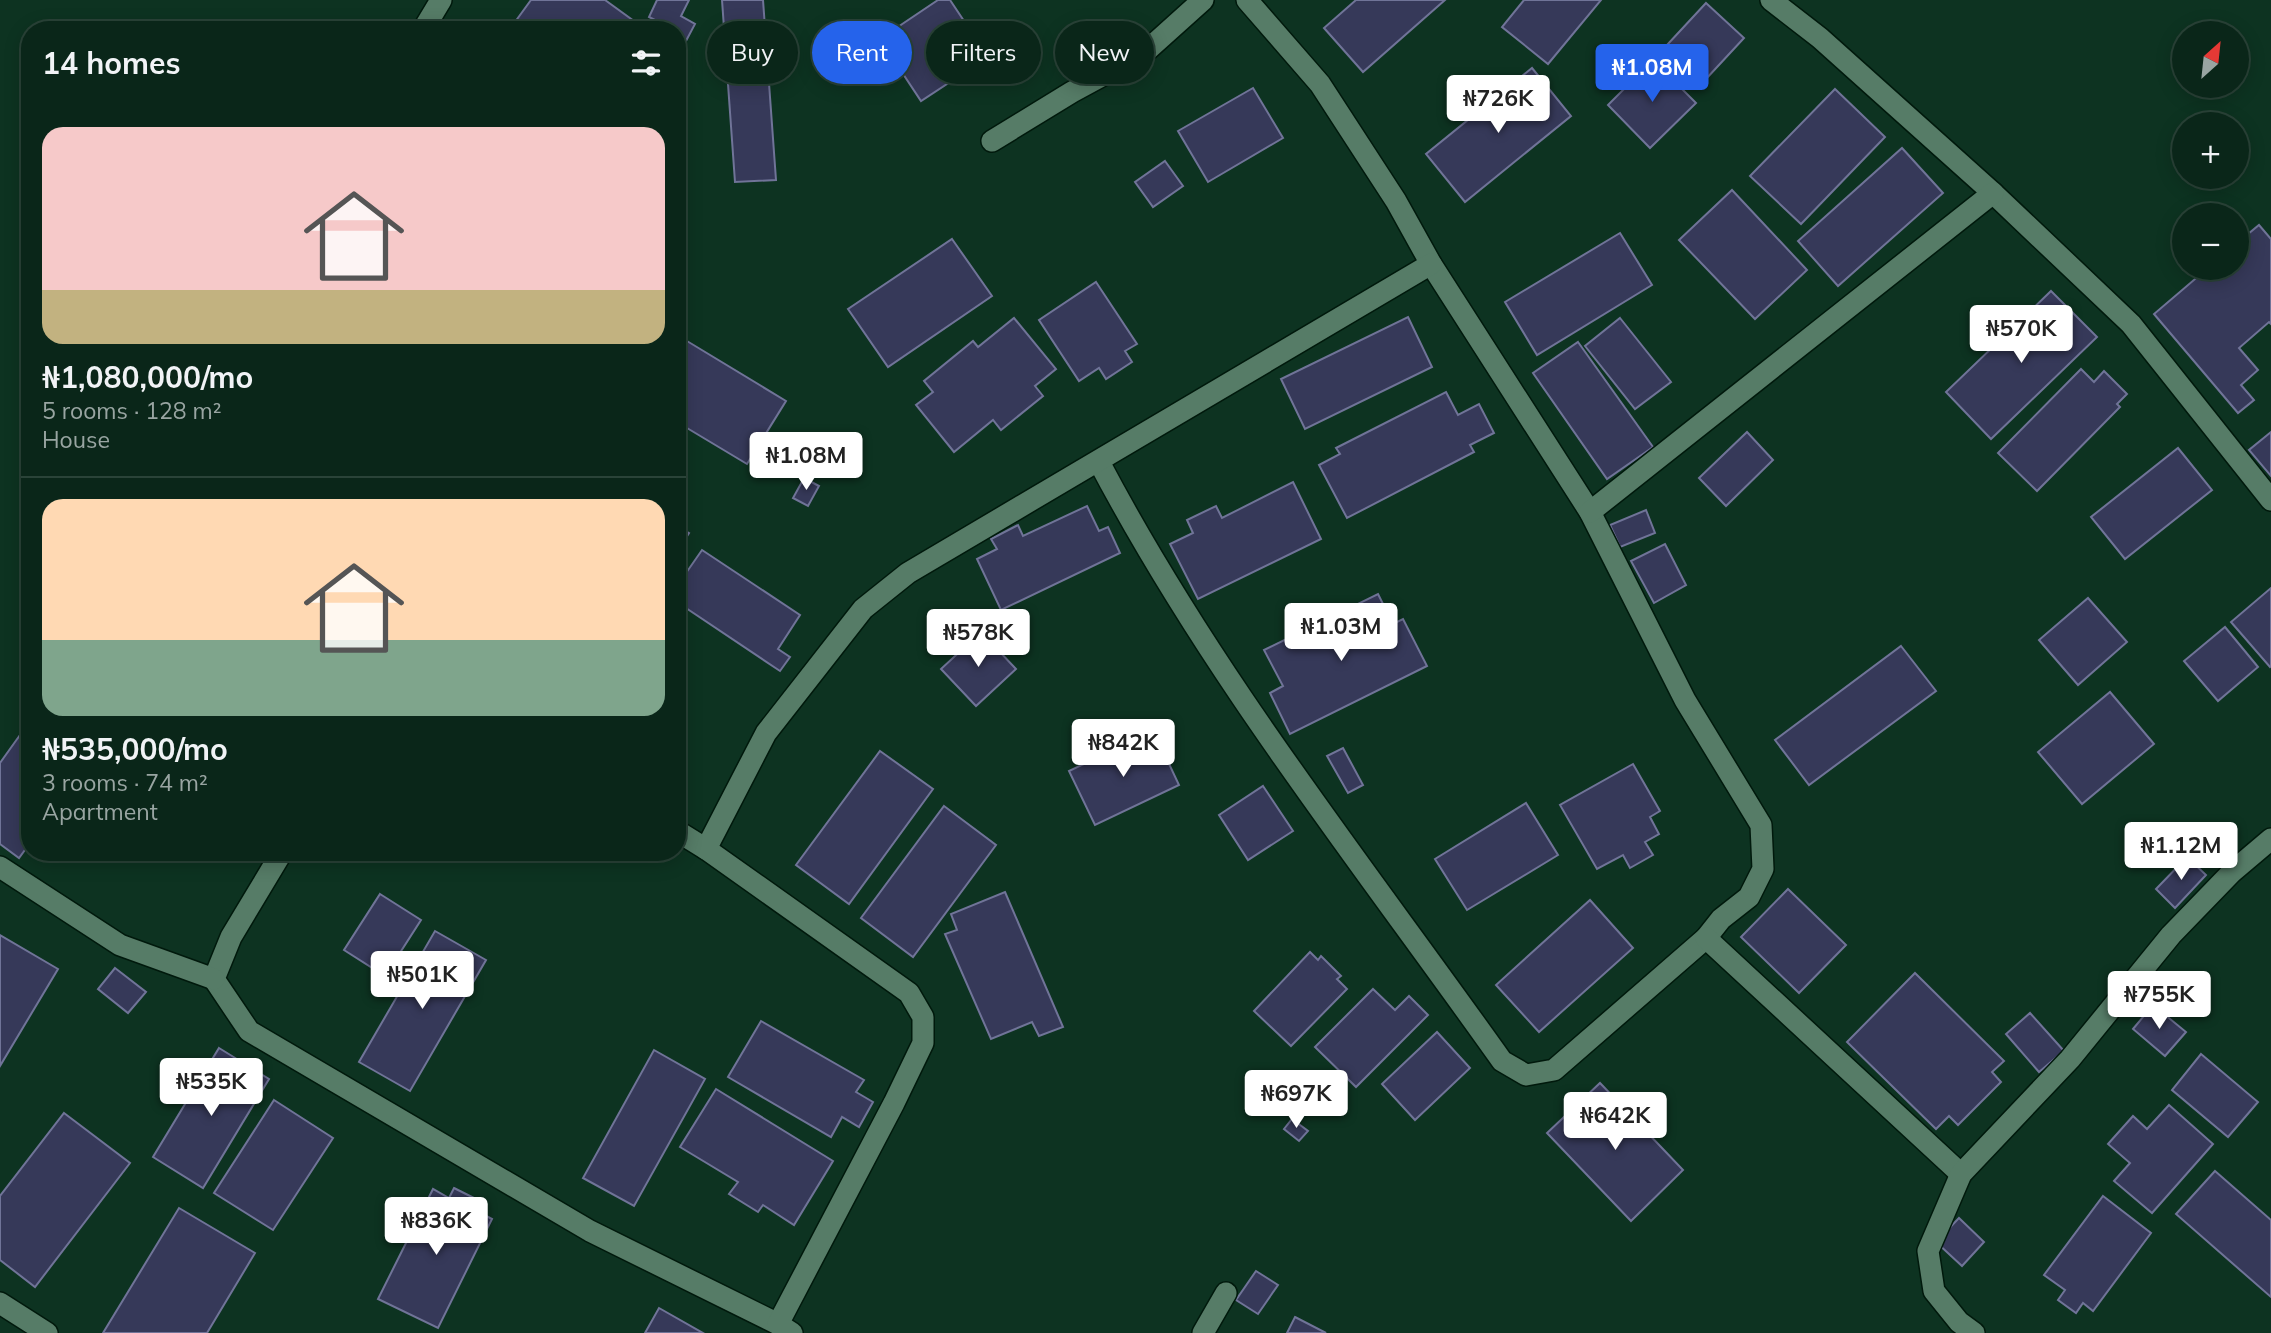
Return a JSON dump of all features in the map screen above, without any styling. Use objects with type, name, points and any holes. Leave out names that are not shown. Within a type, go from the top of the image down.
[{"type":"street","points":[[428,21],[441,0]]},
{"type":"street","points":[[992,141],[1072,92],[1144,53],[1203,0]]},
{"type":"street","points":[[1099,462],[1126,514],[1193,623],[1304,786],[1502,1061],[1526,1075],[1554,1070],[1706,938],[1721,919],[1749,897],[1763,869],[1761,825],[1685,700],[1590,512],[1431,264],[1396,201],[1320,84],[1247,0]]},
{"type":"street","points":[[1771,0],[1820,38],[1993,193],[2131,324],[2271,500]]},
{"type":"street","points":[[1590,512],[1993,193]]},
{"type":"street","points":[[706,849],[766,733],[863,609],[908,573],[1431,264]]},
{"type":"street","points":[[0,867],[120,945],[214,979],[248,1031],[590,1231],[785,1328],[923,1043],[923,1017],[909,993],[686,837]]},
{"type":"street","points":[[1974,1333],[1959,1322],[1934,1291],[1928,1251],[1961,1174],[2070,1059],[2171,935],[2232,872],[2271,839]]},
{"type":"street","points":[[214,979],[231,937],[277,861]]},
{"type":"street","points":[[1706,938],[1961,1174]]},
{"type":"street","points":[[1203,1333],[1226,1293]]},
{"type":"street","points":[[0,1303],[47,1333]]},
{"type":"building","points":[[531,0],[605,0],[634,21],[516,21]]},
{"type":"building","points":[[657,0],[689,0],[681,16],[695,24],[686,41],[686,21],[657,21],[649,17]]},
{"type":"building","points":[[722,0],[763,0],[765,21],[724,21]]},
{"type":"building","points":[[938,0],[950,0],[964,21],[926,21],[926,84],[947,84],[921,101],[910,84],[912,84],[912,21],[907,21]]},
{"type":"building","points":[[1356,0],[1445,0],[1363,72],[1324,28]]},
{"type":"building","points":[[1524,0],[1601,0],[1548,64],[1502,27]]},
{"type":"building","points":[[1706,3],[1744,38],[1705,80],[1667,45]]},
{"type":"building","points":[[1653,60],[1696,103],[1650,148],[1608,105]]},
{"type":"building","points":[[1532,68],[1571,116],[1465,202],[1426,154]]},
{"type":"building","points":[[728,84],[769,84],[776,180],[735,182]]},
{"type":"building","points":[[1253,88],[1283,138],[1208,182],[1178,131]]},
{"type":"building","points":[[1835,89],[1885,137],[1801,224],[1750,176]]},
{"type":"building","points":[[1902,148],[1943,193],[1838,286],[1798,241]]},
{"type":"building","points":[[1165,161],[1183,186],[1153,207],[1135,182]]},
{"type":"building","points":[[1732,190],[1807,270],[1755,319],[1679,240]]},
{"type":"building","points":[[2259,225],[2271,239],[2271,324],[2269,322],[2239,348],[2258,370],[2241,385],[2254,400],[2238,413],[2154,314],[2194,280],[2249,280],[2249,233]]},
{"type":"building","points":[[1620,233],[1652,285],[1537,355],[1505,302]]},
{"type":"building","points":[[952,239],[992,296],[888,367],[848,309]]},
{"type":"building","points":[[1096,282],[1137,344],[1125,351],[1132,362],[1106,379],[1099,368],[1079,381],[1039,320]]},
{"type":"building","points":[[2051,291],[2097,337],[1991,439],[1946,392]]},
{"type":"building","points":[[1408,317],[1432,367],[1305,429],[1281,379]]},
{"type":"building","points":[[1014,318],[1056,369],[1035,386],[1043,396],[1001,430],[993,420],[954,452],[916,405],[933,392],[924,381],[973,341],[978,347]]},
{"type":"building","points":[[1620,318],[1671,382],[1635,409],[1585,346]]},
{"type":"building","points":[[686,340],[786,401],[747,464],[686,427]]},
{"type":"building","points":[[1578,342],[1653,447],[1607,479],[1533,373]]},
{"type":"building","points":[[2081,369],[2094,382],[2104,371],[2127,394],[2117,404],[2120,407],[2037,491],[1998,453]]},
{"type":"building","points":[[1446,392],[1458,415],[1479,404],[1494,433],[1470,445],[1474,452],[1347,518],[1319,465],[1340,454],[1336,448]]},
{"type":"building","points":[[1747,432],[1773,460],[1726,506],[1699,478]]},
{"type":"building","points":[[2271,432],[2271,476],[2249,450]]},
{"type":"building","points":[[2178,448],[2212,490],[2125,559],[2091,517]]},
{"type":"building","points":[[804,478],[819,486],[808,506],[793,498]]},
{"type":"building","points":[[1293,482],[1321,539],[1198,599],[1170,544],[1193,533],[1187,520],[1216,506],[1222,518]]},
{"type":"building","points":[[1087,506],[1099,531],[1108,527],[1120,553],[1001,610],[977,559],[997,549],[991,539],[1018,525],[1023,536]]},
{"type":"building","points":[[1646,510],[1655,533],[1620,547],[1610,525]]},
{"type":"building","points":[[1665,544],[1686,585],[1654,603],[1631,561]]},
{"type":"building","points":[[702,550],[800,615],[778,649],[790,657],[780,671],[686,608],[686,573]]},
{"type":"building","points":[[2271,588],[2271,666],[2270,667],[2231,622]]},
{"type":"building","points":[[1378,594],[1393,624],[1403,619],[1427,666],[1290,734],[1270,693],[1283,686],[1264,650]]},
{"type":"building","points":[[2088,598],[2127,642],[2078,685],[2039,640]]},
{"type":"building","points":[[2225,627],[2258,667],[2218,701],[2184,661]]},
{"type":"building","points":[[981,632],[1016,669],[976,706],[941,669]]},
{"type":"building","points":[[1901,646],[1936,691],[1809,785],[1775,740]]},
{"type":"building","points":[[2110,692],[2154,744],[2082,804],[2038,752]]},
{"type":"building","points":[[21,734],[19,858],[0,844],[0,763]]},
{"type":"building","points":[[1145,735],[1154,753],[1162,749],[1179,785],[1095,825],[1069,771]]},
{"type":"building","points":[[1343,748],[1363,785],[1348,793],[1327,756]]},
{"type":"building","points":[[880,751],[933,789],[849,904],[796,865]]},
{"type":"building","points":[[1633,764],[1660,811],[1650,817],[1659,834],[1645,842],[1653,855],[1630,868],[1623,855],[1597,869],[1560,805]]},
{"type":"building","points":[[1263,786],[1293,831],[1248,860],[1219,815]]},
{"type":"building","points":[[1526,803],[1558,855],[1467,910],[1435,859]]},
{"type":"building","points":[[944,806],[996,845],[913,957],[861,918]]},
{"type":"building","points":[[2187,857],[2206,875],[2175,908],[2156,889]]},
{"type":"building","points":[[1788,889],[1846,945],[1799,993],[1741,937]]},
{"type":"building","points":[[1005,892],[1063,1027],[1039,1036],[1032,1022],[991,1039],[945,934],[957,930],[951,914]]},
{"type":"building","points":[[380,894],[421,920],[385,976],[344,950]]},
{"type":"building","points":[[1590,900],[1633,948],[1539,1032],[1496,985]]},
{"type":"building","points":[[435,931],[486,960],[410,1091],[359,1062]]},
{"type":"building","points":[[0,935],[58,969],[0,1066]]},
{"type":"building","points":[[1310,952],[1318,960],[1321,956],[1341,976],[1337,979],[1347,989],[1291,1046],[1254,1011]]},
{"type":"building","points":[[115,968],[146,992],[128,1013],[98,989]]},
{"type":"building","points":[[1915,973],[2004,1061],[1992,1072],[2001,1082],[1958,1125],[1949,1116],[1936,1129],[1847,1042]]},
{"type":"building","points":[[1373,989],[1395,1010],[1409,996],[1428,1015],[1356,1087],[1315,1047]]},
{"type":"building","points":[[2153,1005],[2186,1032],[2165,1056],[2133,1029]]},
{"type":"building","points":[[2030,1013],[2064,1051],[2039,1072],[2006,1034]]},
{"type":"building","points":[[761,1021],[864,1080],[856,1092],[873,1102],[859,1127],[842,1117],[831,1137],[728,1077]]},
{"type":"building","points":[[1437,1032],[1470,1068],[1415,1120],[1382,1084]]},
{"type":"building","points":[[219,1048],[269,1079],[203,1188],[153,1157]]},
{"type":"building","points":[[654,1050],[705,1079],[634,1206],[583,1178]]},
{"type":"building","points":[[2201,1054],[2258,1102],[2228,1137],[2172,1090]]},
{"type":"building","points":[[1600,1083],[1683,1170],[1631,1221],[1547,1133]]},
{"type":"building","points":[[716,1089],[833,1161],[794,1225],[763,1205],[758,1212],[729,1194],[738,1182],[680,1147]]},
{"type":"building","points":[[274,1100],[333,1138],[273,1230],[214,1193]]},
{"type":"building","points":[[2169,1105],[2213,1144],[2152,1213],[2114,1181],[2130,1163],[2108,1144],[2133,1116],[2147,1129]]},
{"type":"building","points":[[64,1113],[130,1163],[35,1287],[0,1260],[0,1196]]},
{"type":"building","points":[[1292,1119],[1308,1131],[1299,1141],[1284,1129]]},
{"type":"building","points":[[2215,1171],[2271,1220],[2271,1297],[2176,1214]]},
{"type":"building","points":[[454,1188],[482,1202],[477,1211],[492,1219],[438,1328],[378,1299],[433,1189],[449,1198]]},
{"type":"building","points":[[2103,1196],[2151,1233],[2093,1311],[2083,1303],[2076,1313],[2058,1300],[2065,1290],[2044,1275]]},
{"type":"building","points":[[179,1208],[255,1253],[207,1333],[103,1333]]},
{"type":"building","points":[[1959,1218],[1984,1242],[1962,1266],[1936,1242]]},
{"type":"building","points":[[1256,1271],[1278,1285],[1258,1314],[1236,1300]]},
{"type":"building","points":[[659,1308],[703,1333],[645,1333]]},
{"type":"building","points":[[1295,1317],[1326,1333],[1287,1333]]}]
